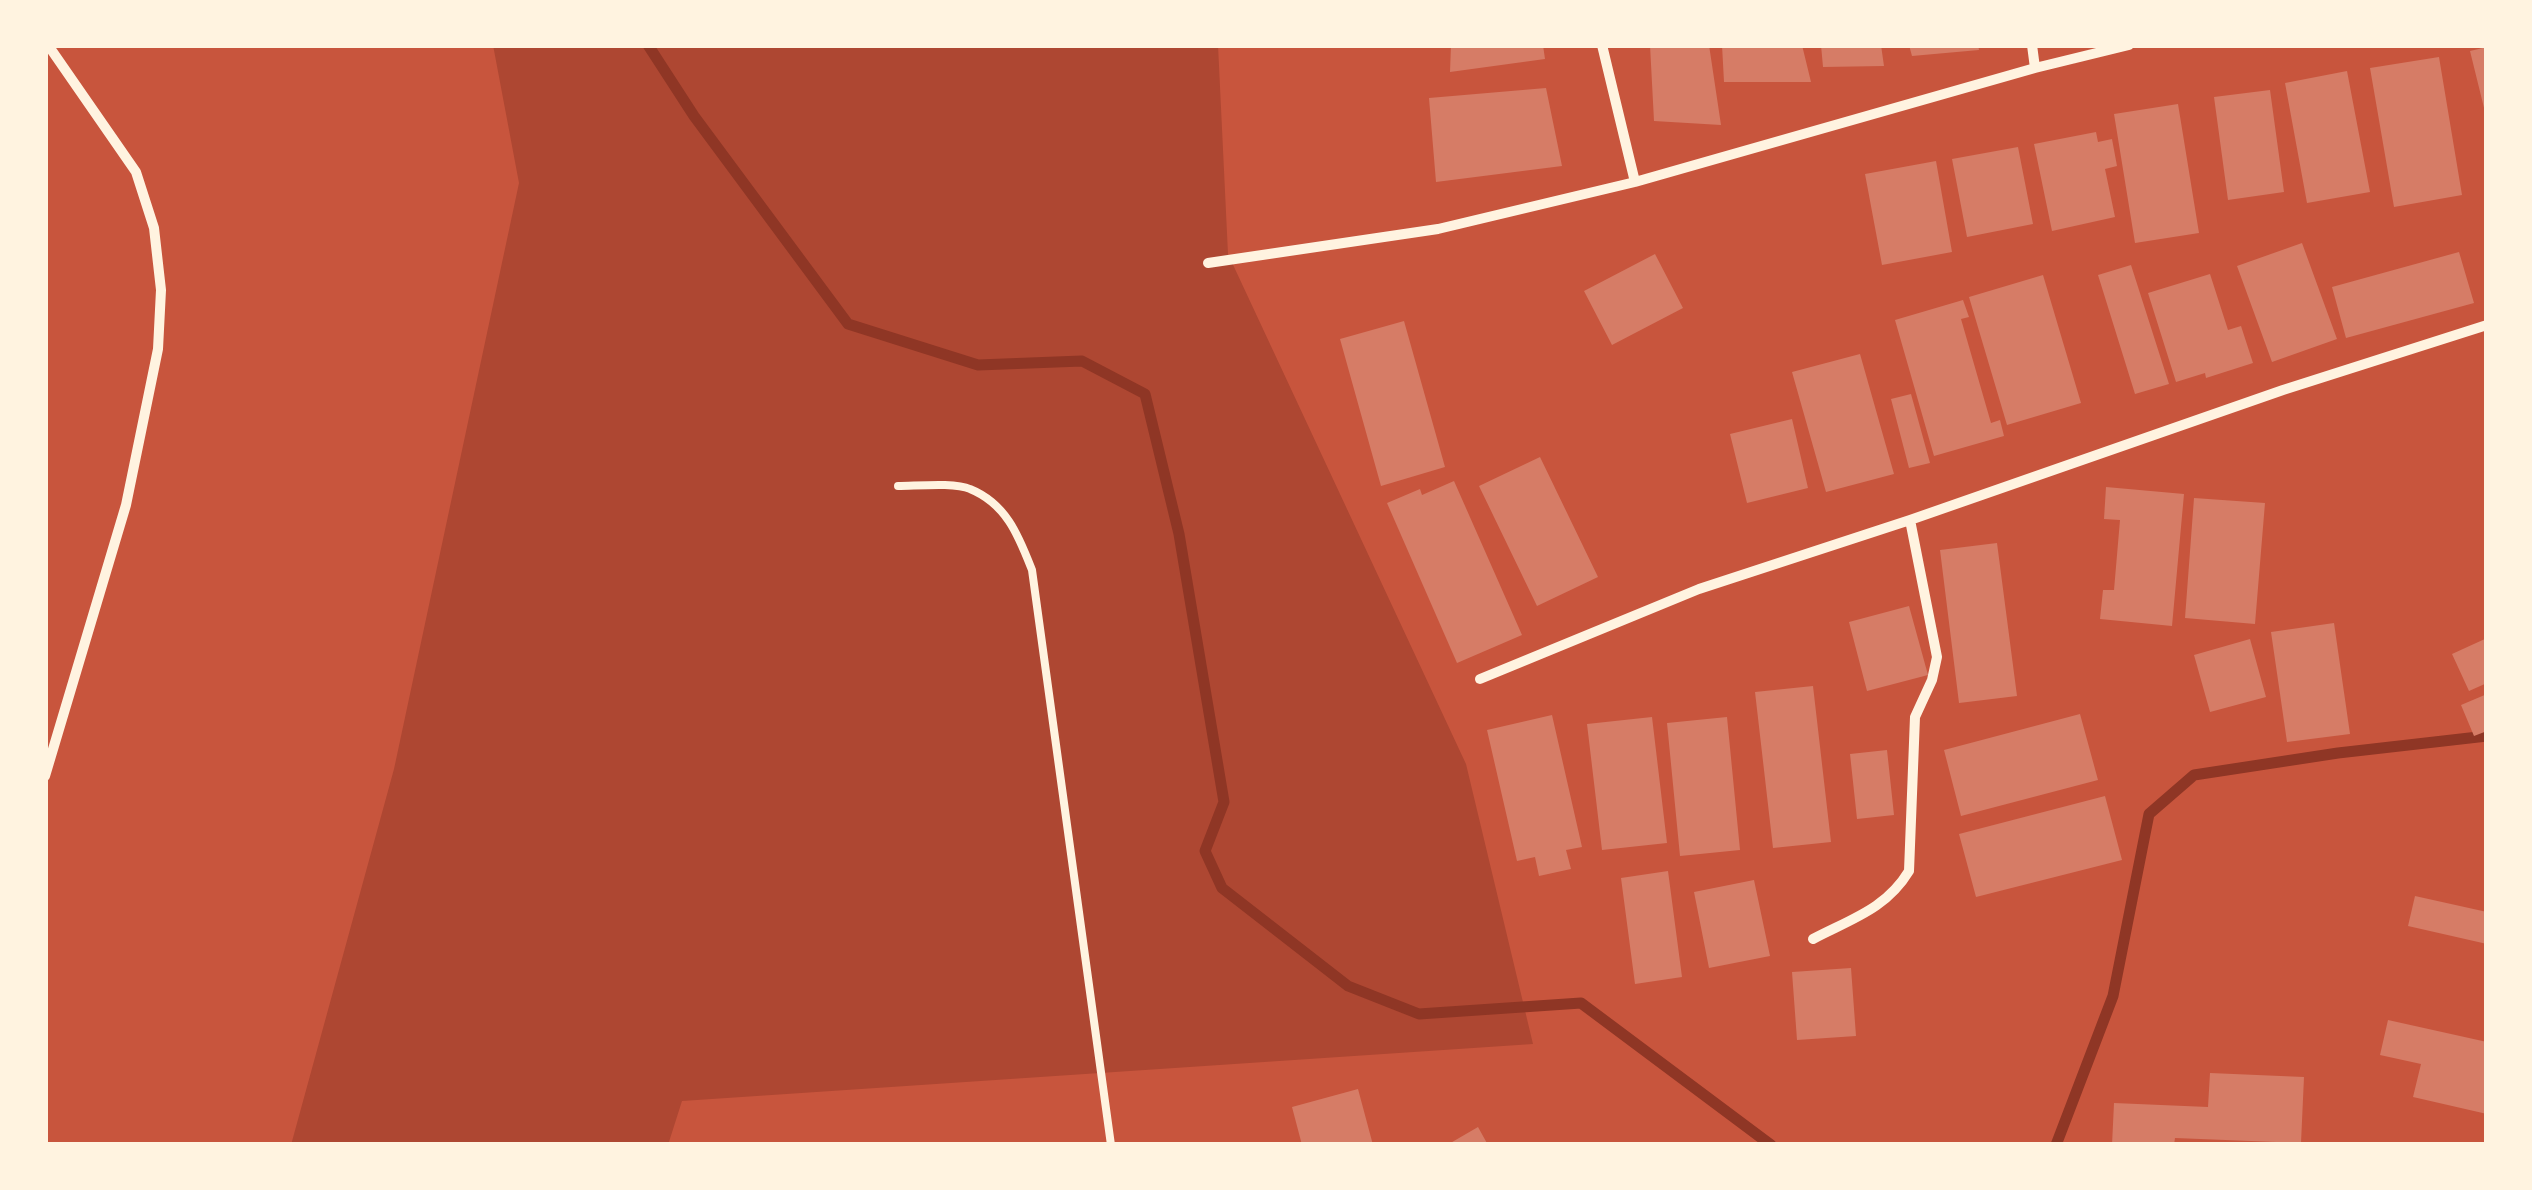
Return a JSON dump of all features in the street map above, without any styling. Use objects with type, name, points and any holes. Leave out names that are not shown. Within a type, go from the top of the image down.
[{"type":"street","points":[[45,776],[126,505],[158,349],[161,290],[154,228],[136,172],[48,45]]},
{"type":"street","points":[[1602,45],[1636,182]]},
{"type":"street","points":[[2032,45],[2035,68]]},
{"type":"street","points":[[1208,264],[1438,229],[1636,182],[2035,68],[2129,45]]},
{"type":"street","points":[[1480,678],[1699,589],[2283,390],[2487,326]]},
{"type":"street","points":[[1813,939],[1879,906],[1896,892],[1909,871],[1915,717],[1932,680],[1937,657],[1910,520]]},
{"type":"lane","points":[[898,486],[968,487],[1000,508],[1016,527],[1032,570],[1110,1145]]},
{"type":"shaded area","points":[[493,45],[1218,45],[1228,254],[1466,764],[1533,1044],[682,1101],[668,1145],[291,1145],[394,769],[519,183]]},
{"type":"building","points":[[1451,45],[1543,45],[1545,59],[1450,72]]},
{"type":"building","points":[[1650,45],[1709,45],[1721,125],[1654,121]]},
{"type":"building","points":[[1722,45],[1802,45],[1811,82],[1724,82]]},
{"type":"building","points":[[1821,45],[1881,45],[1884,66],[1823,67]]},
{"type":"building","points":[[1909,45],[1978,45],[1979,50],[1912,56]]},
{"type":"building","points":[[2487,47],[2487,115],[2486,116],[2470,51]]},
{"type":"building","points":[[2439,57],[2462,195],[2394,207],[2370,68]]},
{"type":"building","points":[[2347,71],[2370,192],[2307,203],[2285,83]]},
{"type":"building","points":[[1546,88],[1562,166],[1436,182],[1429,98]]},
{"type":"building","points":[[2270,90],[2284,192],[2228,200],[2214,97]]},
{"type":"building","points":[[2178,104],[2199,233],[2135,243],[2114,114]]},
{"type":"building","points":[[2096,132],[2098,142],[2112,139],[2117,166],[2105,169],[2115,217],[2052,231],[2034,144]]},
{"type":"building","points":[[2018,147],[2033,224],[1967,237],[1952,159]]},
{"type":"building","points":[[1936,161],[1952,252],[1882,265],[1865,174]]},
{"type":"building","points":[[2302,243],[2337,339],[2272,362],[2237,266]]},
{"type":"building","points":[[2459,252],[2474,303],[2346,338],[2332,287]]},
{"type":"building","points":[[1655,254],[1683,308],[1612,345],[1584,291]]},
{"type":"building","points":[[2131,265],[2169,384],[2135,394],[2098,275]]},
{"type":"building","points":[[2210,274],[2228,330],[2241,326],[2253,363],[2206,378],[2205,373],[2176,382],[2148,293]]},
{"type":"building","points":[[2043,275],[2081,403],[2007,425],[1969,297]]},
{"type":"building","points":[[1963,300],[1969,317],[1961,319],[1991,423],[2000,420],[2004,436],[1934,456],[1895,320]]},
{"type":"building","points":[[1404,321],[1445,467],[1381,486],[1340,339]]},
{"type":"building","points":[[1860,354],[1894,474],[1826,492],[1792,372]]},
{"type":"building","points":[[1911,394],[1930,463],[1909,468],[1891,399]]},
{"type":"building","points":[[1792,419],[1808,488],[1747,503],[1730,434]]},
{"type":"building","points":[[1540,457],[1598,577],[1537,606],[1479,486]]},
{"type":"building","points":[[1454,481],[1522,635],[1457,663],[1387,503],[1420,489],[1422,495]]},
{"type":"building","points":[[2106,487],[2184,494],[2172,626],[2100,619],[2103,590],[2114,590],[2120,520],[2104,519]]},
{"type":"building","points":[[2194,498],[2265,503],[2255,624],[2185,618]]},
{"type":"building","points":[[1997,543],[2017,696],[1959,703],[1940,550]]},
{"type":"building","points":[[1909,606],[1928,675],[1867,691],[1849,622]]},
{"type":"building","points":[[2334,623],[2350,734],[2287,742],[2271,632]]},
{"type":"building","points":[[2487,638],[2487,683],[2469,691],[2452,654]]},
{"type":"building","points":[[2250,639],[2266,697],[2210,712],[2194,655]]},
{"type":"building","points":[[1813,686],[1831,842],[1773,848],[1755,692]]},
{"type":"building","points":[[2487,694],[2487,731],[2474,736],[2461,705]]},
{"type":"building","points":[[2080,714],[2098,780],[1961,816],[1944,750]]},
{"type":"building","points":[[1552,715],[1582,847],[1566,850],[1571,869],[1539,876],[1535,857],[1517,861],[1487,730]]},
{"type":"building","points":[[1652,717],[1667,843],[1602,850],[1587,724]]},
{"type":"building","points":[[1727,717],[1740,850],[1680,856],[1667,723]]},
{"type":"building","points":[[1887,750],[1894,815],[1857,819],[1850,754]]},
{"type":"building","points":[[2105,796],[2122,860],[1976,897],[1959,834]]},
{"type":"building","points":[[1668,871],[1682,977],[1635,984],[1621,878]]},
{"type":"building","points":[[1754,880],[1770,956],[1709,968],[1694,892]]},
{"type":"building","points":[[2415,896],[2487,912],[2487,944],[2408,926]]},
{"type":"building","points":[[1851,968],[1856,1036],[1797,1040],[1792,972]]},
{"type":"building","points":[[2388,1020],[2487,1042],[2487,1114],[2413,1097],[2421,1064],[2380,1055]]},
{"type":"building","points":[[2210,1073],[2304,1077],[2301,1143],[2175,1138],[2174,1145],[2112,1145],[2114,1103],[2208,1107]]},
{"type":"building","points":[[1358,1089],[1373,1145],[1302,1145],[1292,1107]]},
{"type":"building","points":[[1478,1127],[1488,1145],[1447,1145]]},
{"type":"waterway","points":[[648,45],[694,116],[848,324],[978,365],[1082,361],[1145,394],[1179,534],[1224,802],[1205,851],[1222,888],[1348,986],[1419,1014],[1581,1003],[1771,1145]]},
{"type":"waterway","points":[[2056,1145],[2113,996],[2149,814],[2194,775],[2487,736]]}]
